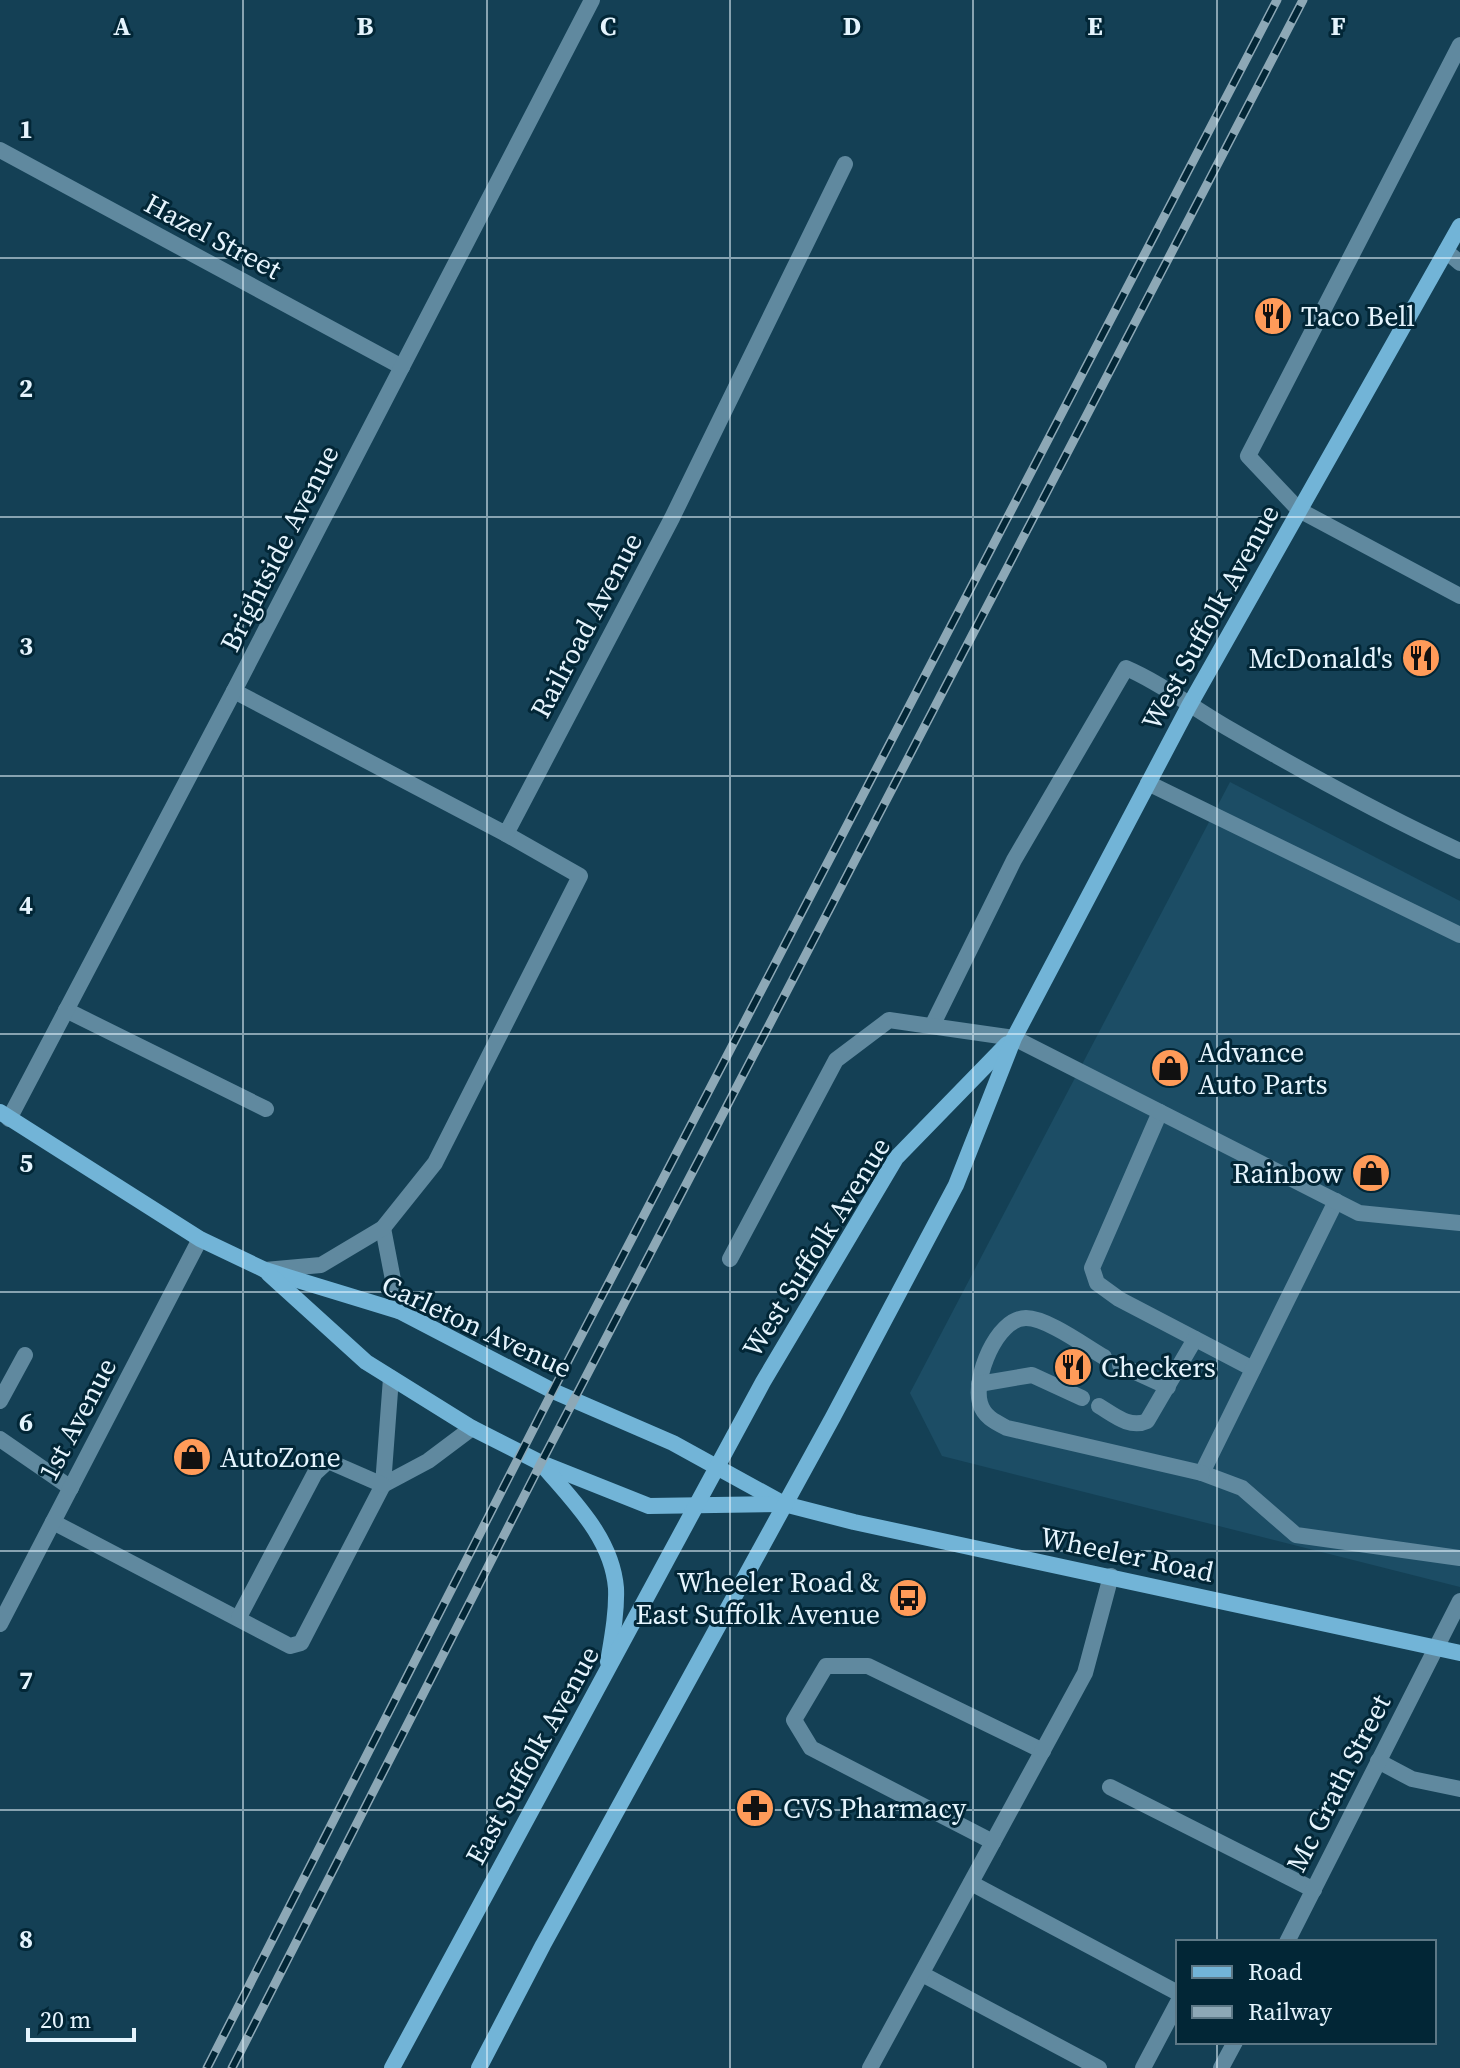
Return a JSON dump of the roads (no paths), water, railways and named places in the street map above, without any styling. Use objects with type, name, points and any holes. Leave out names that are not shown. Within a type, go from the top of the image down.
[{"type":"main road","name":"West Suffolk Avenue","points":[[784,1504],[956,1185],[1014,1038],[1148,783],[1460,226]]},
{"type":"main road","name":"West Suffolk Avenue","points":[[718,1466],[779,1355],[896,1158],[1014,1038]]},
{"type":"main road","name":"Carleton Avenue","points":[[4,1115],[200,1239],[265,1270],[399,1311],[575,1401]]},
{"type":"main road","name":"Carleton Avenue","points":[[265,1270],[366,1362],[472,1428],[541,1463]]},
{"type":"main road","name":"Wheeler Road","points":[[575,1401],[673,1443],[784,1504]]},
{"type":"main road","name":"Wheeler Road","points":[[541,1463],[649,1506],[784,1504],[854,1522],[1460,1653]]},
{"type":"main road","points":[[541,1463],[587,1518],[610,1555],[616,1608],[607,1673]]},
{"type":"main road","name":"East Suffolk Avenue","points":[[392,2068],[718,1466]]},
{"type":"main road","points":[[479,2068],[784,1504]]},
{"type":"street","name":"Brightside Avenue","points":[[4,1115],[66,1010],[592,0]]},
{"type":"street","points":[[1460,45],[1248,456],[1299,510],[1460,596]]},
{"type":"street","name":"Hazel Street","points":[[0,150],[402,367]]},
{"type":"street","name":"Railroad Avenue","points":[[506,834],[672,518],[845,164]]},
{"type":"street","points":[[1446,251],[1460,263]]},
{"type":"street","points":[[932,1026],[1014,860],[1126,668],[1148,678],[1189,706],[1460,851]]},
{"type":"street","points":[[234,691],[580,876],[435,1163],[383,1228],[321,1265],[265,1270]]},
{"type":"street","points":[[1148,783],[1460,935]]},
{"type":"street","points":[[66,1010],[266,1109]]},
{"type":"street","points":[[730,1259],[836,1060],[889,1020],[1014,1038],[1359,1213],[1460,1223]]},
{"type":"street","points":[[1160,1112],[1092,1268],[1097,1283],[1119,1299],[1253,1369]]},
{"type":"street","points":[[1202,1473],[1336,1201]]},
{"type":"street","points":[[383,1228],[399,1311]]},
{"type":"street","name":"1st Avenue","points":[[0,1624],[200,1239]]},
{"type":"street","points":[[1104,1357],[1040,1321],[1025,1318],[1011,1321],[998,1336],[985,1360],[979,1384],[980,1403],[988,1418],[1007,1428],[1202,1473],[1242,1488],[1296,1535],[1460,1558]]},
{"type":"street","points":[[1099,1406],[1128,1423],[1139,1425],[1147,1421],[1195,1339]]},
{"type":"street","points":[[0,1401],[25,1355]]},
{"type":"street","points":[[1120,1365],[1168,1387]]},
{"type":"street","points":[[979,1384],[1032,1375],[1082,1398]]},
{"type":"street","points":[[53,1522],[290,1646],[301,1643],[383,1485],[391,1378]]},
{"type":"street","points":[[383,1485],[428,1461],[472,1428]]},
{"type":"street","points":[[0,1439],[71,1488]]},
{"type":"street","points":[[239,1617],[315,1473],[328,1461],[383,1485]]},
{"type":"street","points":[[870,2068],[1085,1673],[1111,1576]]},
{"type":"street","name":"Mc Grath Street","points":[[1288,1940],[1460,1601]]},
{"type":"street","points":[[993,1842],[811,1748],[794,1720],[826,1666],[868,1666],[1043,1751]]},
{"type":"street","points":[[1378,1761],[1412,1779],[1460,1789]]},
{"type":"street","points":[[1110,1787],[1314,1890]]},
{"type":"street","points":[[971,1883],[1176,1992]]},
{"type":"street","points":[[922,1974],[1099,2068]]},
{"type":"street","points":[[1143,2068],[1176,2006]]},
{"type":"street","points":[[1221,2068],[1234,2044]]},
{"type":"railway","points":[[207,2068],[567,1363],[1277,0]]},
{"type":"railway","points":[[232,2068],[541,1463],[1303,0]]},
{"type":"place","name":"Taco Bell","points":[[1273,316]]},
{"type":"place","name":"McDonald's","points":[[1421,658]]},
{"type":"place","name":"Advance Auto Parts","points":[[1170,1068]]},
{"type":"place","name":"Rainbow","points":[[1371,1173]]},
{"type":"place","name":"Checkers","points":[[1073,1367]]},
{"type":"place","name":"AutoZone","points":[[192,1457]]},
{"type":"place","name":"Wheeler Road & East Suffolk Avenue","points":[[908,1598]]},
{"type":"place","name":"CVS Pharmacy","points":[[755,1808]]}]
